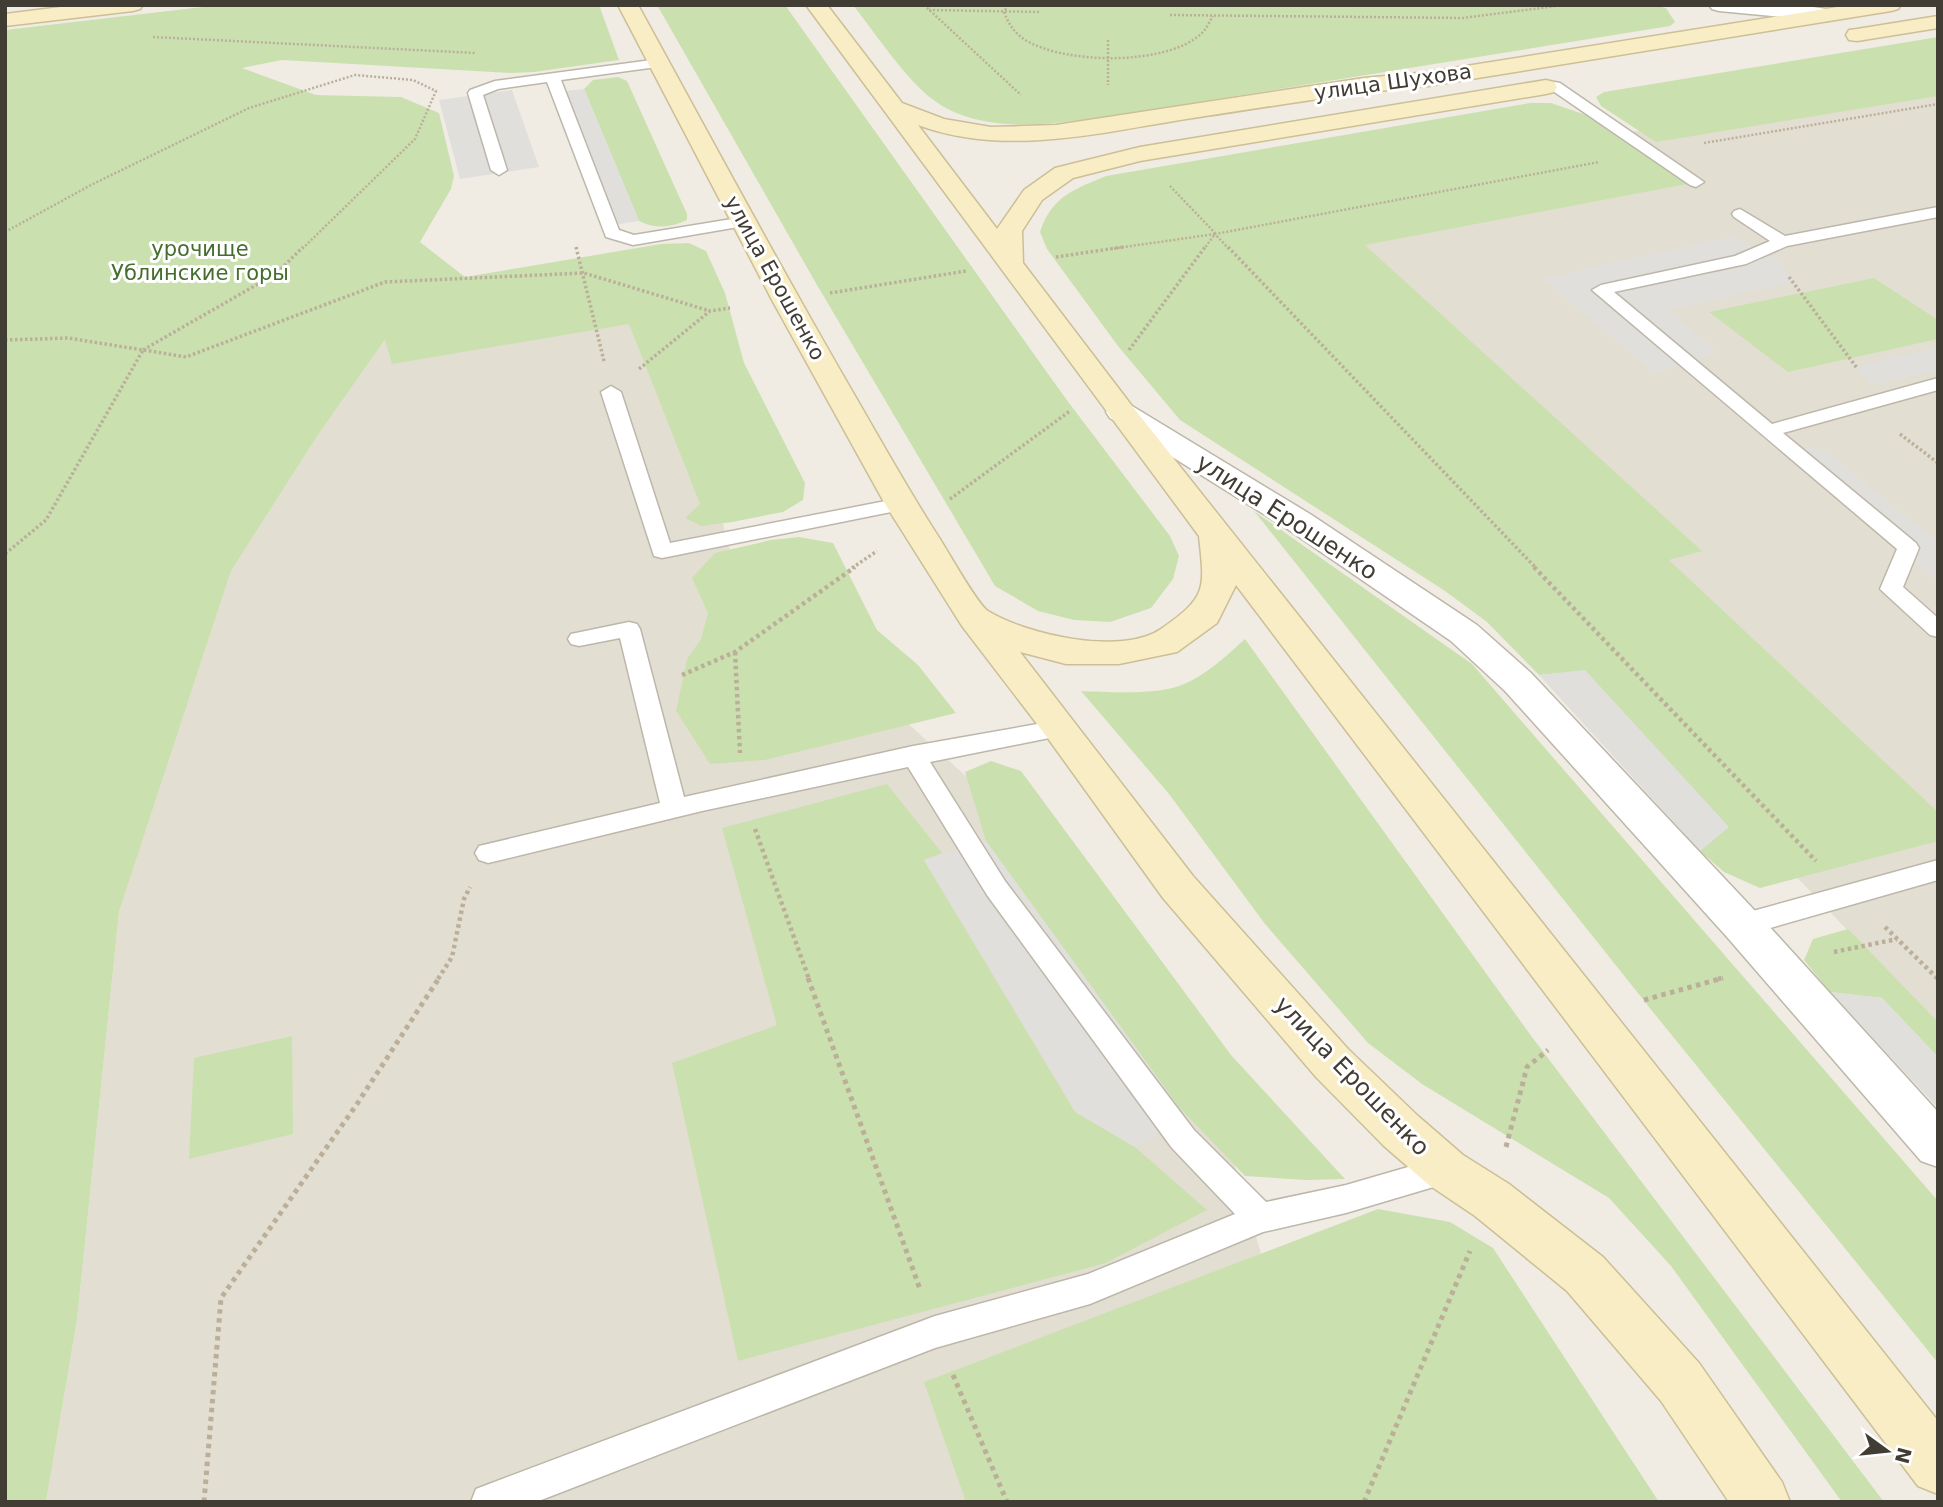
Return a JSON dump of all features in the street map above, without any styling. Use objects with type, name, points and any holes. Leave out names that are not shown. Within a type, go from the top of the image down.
[{"type":"main road","points":[[5,20],[133,5]]},
{"type":"main road","name":"улица Ерошенко","points":[[628,5],[744,222],[908,514],[974,618],[1187,898],[1332,1063],[1401,1131],[1446,1170],[1492,1200],[1585,1274],[1680,1382],[1762,1502]]},
{"type":"main road","name":"улица Ерошенко","points":[[816,5],[1111,400],[1938,1465]]},
{"type":"main road","name":"улица Шухова","points":[[896,109],[939,125],[992,134],[1056,132],[1364,85],[1440,77],[1891,5]]},
{"type":"main road","points":[[1842,38],[1938,22]]},
{"type":"main road","name":"улица Шухова","points":[[1010,263],[1009,231],[1033,195],[1064,173],[1140,154],[1583,81]]},
{"type":"main road","points":[[974,618],[1019,640],[1066,652],[1119,652],[1164,644],[1205,615],[1221,580],[1216,536]]},
{"type":"street","points":[[1719,5],[1827,15]]},
{"type":"street","name":"улица Ерошенко","points":[[1111,400],[1464,632],[1518,682],[1742,925],[1938,1146]]},
{"type":"lane","points":[[499,170],[475,93],[495,85],[659,63]]},
{"type":"lane","points":[[553,78],[612,233],[633,240],[744,222]]},
{"type":"lane","points":[[1555,86],[1696,182]]},
{"type":"lane","points":[[1938,212],[1775,245],[1740,260],[1601,290],[1908,548],[1891,589],[1938,630]]},
{"type":"lane","points":[[1741,214],[1775,245]]},
{"type":"lane","points":[[1769,431],[1938,384]]},
{"type":"lane","points":[[611,392],[663,551],[908,514]]},
{"type":"lane","points":[[579,639],[629,629],[675,810]]},
{"type":"lane","points":[[488,853],[742,792],[913,755],[1060,728]]},
{"type":"lane","points":[[913,755],[996,888],[1183,1139],[1260,1218]]},
{"type":"lane","points":[[1742,925],[1938,870]]},
{"type":"lane","points":[[489,1502],[935,1332],[1090,1289],[1260,1218],[1346,1199],[1446,1170]]},
{"type":"path","points":[[924,5],[1024,97]]},
{"type":"path","points":[[1004,12],[1008,5]]},
{"type":"path","points":[[1170,15],[1463,18],[1563,5]]},
{"type":"path","points":[[928,10],[1040,12]]},
{"type":"path","points":[[1004,12],[1011,28],[1047,49],[1077,56],[1108,58],[1174,51],[1195,41],[1209,28],[1213,16]]},
{"type":"path","points":[[1108,40],[1108,93]]},
{"type":"path","points":[[5,232],[91,185],[249,108],[355,75],[413,80],[436,91],[415,139],[277,273],[143,350],[46,520],[5,554]]},
{"type":"path","points":[[1045,258],[1215,234],[1651,152],[1938,104]]},
{"type":"path","points":[[1164,179],[1849,895],[1938,979]]},
{"type":"path","points":[[646,691],[735,652],[908,514],[1111,400],[1215,234]]},
{"type":"path","points":[[1775,245],[1882,400],[1896,431],[1938,463]]},
{"type":"path","points":[[818,295],[973,270]]},
{"type":"path","points":[[5,340],[68,338],[186,357],[385,282],[584,273],[710,311]]},
{"type":"path","points":[[735,652],[742,792],[935,1332],[1007,1502]]},
{"type":"path","points":[[204,1502],[221,1298],[357,1104],[452,957],[464,899],[488,853]]},
{"type":"path","points":[[1364,1502],[1492,1200],[1527,1067],[1591,1015],[1774,964],[1898,939]]},
{"type":"shaded area","points":[[1938,81],[1938,1025],[1790,870],[1239,201]]},
{"type":"shaded area","points":[[584,89],[639,221],[607,226],[556,92]]},
{"type":"shaded area","points":[[512,90],[539,167],[460,179],[439,100]]},
{"type":"shaded area","points":[[1732,236],[1777,260],[1795,281],[1667,310],[1718,353],[1655,373],[1542,279]]},
{"type":"shaded area","points":[[641,307],[675,342],[734,566],[1000,807],[1211,1085],[1280,1317],[1195,1502],[46,1502],[77,1320],[119,912],[231,571],[318,435],[386,339]]},
{"type":"shaded area","points":[[1938,347],[1938,370],[1871,385],[1855,367]]},
{"type":"shaded area","points":[[1775,446],[1823,449],[1938,542],[1938,582]]},
{"type":"shaded area","points":[[1585,670],[1729,827],[1700,851],[1539,675]]},
{"type":"shaded area","points":[[986,841],[1178,1106],[1155,1137],[1135,1147],[1076,1112],[924,860]]},
{"type":"shaded area","points":[[1830,992],[1882,998],[1938,1057],[1938,1108]]},
{"type":"green space","name":"урочище Ублинские горы","points":[[220,5],[599,5],[619,60],[511,73],[282,60],[242,68],[316,95],[401,97],[439,113],[454,176],[451,189],[420,242],[465,277],[661,244],[689,243],[706,251],[725,293],[744,363],[805,483],[803,500],[783,512],[732,522],[702,526],[685,518],[700,504],[629,324],[392,364],[385,340],[318,435],[231,571],[119,912],[77,1320],[46,1502],[5,1502],[5,30]]},
{"type":"green space","points":[[657,5],[785,5],[1066,399],[1170,536],[1179,556],[1173,579],[1151,608],[1110,622],[1074,620],[1038,611],[995,586],[817,285]]},
{"type":"green space","points":[[853,5],[1653,5],[1666,8],[1675,22],[1670,26],[1124,114],[1076,121],[1025,124],[976,119],[953,111],[932,99],[901,67]]},
{"type":"green space","points":[[1938,37],[1938,96],[1656,142],[1601,106],[1596,97],[1604,92]]},
{"type":"green space","points":[[618,77],[627,81],[687,214],[687,220],[663,226],[639,221],[584,89],[593,80]]},
{"type":"green space","points":[[1530,103],[1551,103],[1586,115],[1687,184],[1365,245],[1702,551],[1669,560],[1938,812],[1938,841],[1760,888],[1724,872],[1700,851],[1728,827],[1585,671],[1539,675],[1487,622],[1445,591],[1180,420],[1118,346],[1047,249],[1040,232],[1057,202],[1074,190],[1106,176]]},
{"type":"green space","points":[[1874,278],[1938,320],[1938,339],[1788,372],[1709,312]]},
{"type":"green space","points":[[1254,511],[1472,664],[1938,1201],[1938,1363],[1657,1017]]},
{"type":"green space","points":[[799,537],[833,543],[877,630],[918,665],[956,713],[765,760],[710,764],[676,711],[687,659],[701,639],[708,613],[692,578],[715,553],[771,540]]},
{"type":"green space","points":[[1245,639],[1532,1037],[1884,1502],[1842,1502],[1671,1266],[1609,1198],[1422,1084],[1368,1043],[1265,924],[1169,794],[1081,691],[1144,692],[1179,686],[1206,672]]},
{"type":"green space","points":[[991,761],[1021,771],[1231,1055],[1345,1179],[1306,1180],[1245,1176],[1178,1106],[986,841],[965,772]]},
{"type":"green space","points":[[887,784],[942,853],[924,860],[1075,1112],[1135,1147],[1207,1210],[1106,1263],[738,1361],[672,1063],[777,1025],[722,828]]},
{"type":"green space","points":[[1848,929],[1938,1022],[1938,1057],[1882,998],[1830,992],[1804,960],[1813,939]]},
{"type":"green space","points":[[292,1036],[293,1134],[189,1159],[194,1058]]},
{"type":"green space","points":[[1378,1209],[1450,1222],[1493,1248],[1659,1502],[966,1502],[924,1382]]}]
